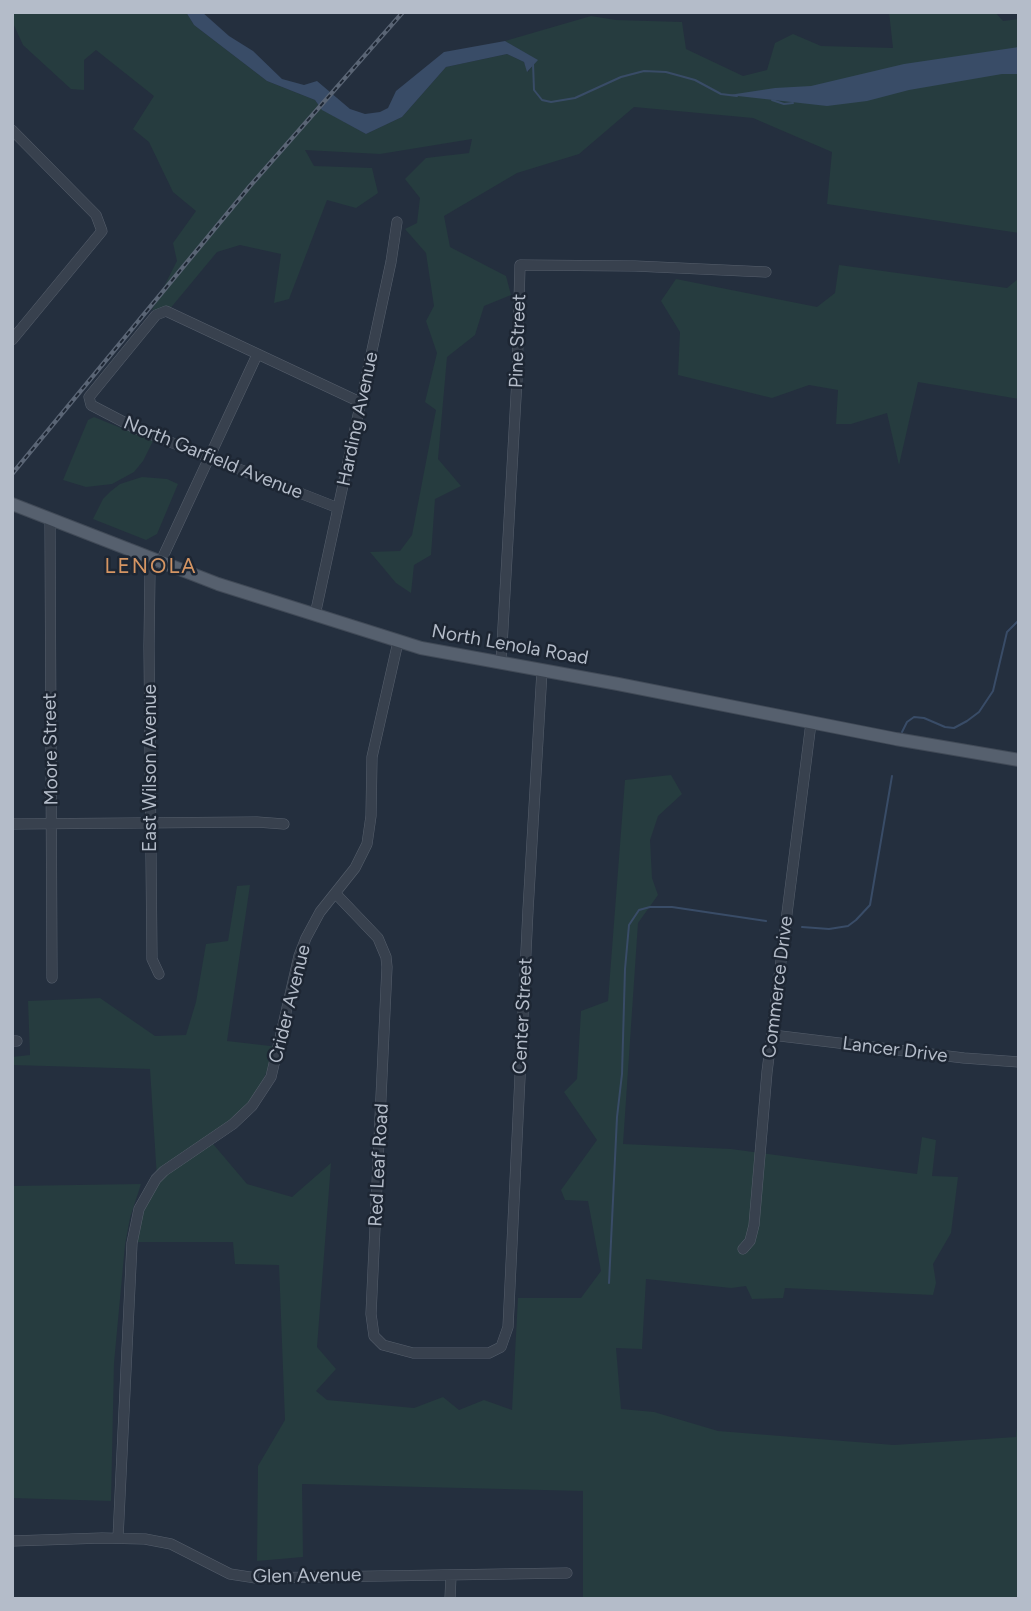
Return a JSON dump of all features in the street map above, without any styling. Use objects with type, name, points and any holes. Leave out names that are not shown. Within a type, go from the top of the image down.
[{"type":"main road","name":"North Lenola Road","points":[[12,504],[156,562],[398,642],[811,723],[1019,760]]},
{"type":"street","points":[[12,130],[96,215],[102,231],[12,340]]},
{"type":"street","name":"Harding Avenue","points":[[314,615],[394,252],[397,222]]},
{"type":"street","name":"Pine Street","points":[[501,663],[517,379],[520,265],[635,266],[766,272]]},
{"type":"street","name":"North Garfield Avenue","points":[[257,355],[166,311],[156,315],[92,392],[89,397],[91,405],[136,429],[338,508]]},
{"type":"street","points":[[156,562],[211,457],[257,355],[362,403]]},
{"type":"street","name":"Moore Street","points":[[50,520],[52,978]]},
{"type":"street","name":"East Wilson Avenue","points":[[156,562],[150,571],[149,646],[152,959],[159,974]]},
{"type":"street","name":"Crider Avenue","points":[[118,1538],[132,1243],[139,1209],[163,1171],[233,1124],[252,1107],[275,1066],[302,947],[315,920],[360,861],[369,836],[372,757],[398,642]]},
{"type":"street","name":"Center Street","points":[[489,1353],[501,1347],[508,1327],[542,670]]},
{"type":"street","name":"Commerce Drive","points":[[743,1249],[750,1241],[754,1225],[762,1123],[811,723]]},
{"type":"street","points":[[12,824],[284,824]]},
{"type":"street","name":"Red Leaf Road","points":[[335,893],[378,938],[387,967],[372,1330],[377,1341],[391,1349],[413,1353],[489,1353]]},
{"type":"street","name":"Lancer Drive","points":[[772,1035],[951,1057],[1019,1062]]},
{"type":"street","name":"Glen Avenue","points":[[12,1541],[145,1539],[171,1544],[218,1569],[243,1577],[567,1573]]},
{"type":"street","points":[[450,1599],[451,1575]]},
{"type":"green space","points":[[12,12],[186,12],[194,25],[267,81],[315,100],[323,110],[366,134],[402,117],[446,67],[507,54],[524,62],[528,72],[537,60],[505,41],[591,16],[616,20],[682,22],[686,49],[743,76],[767,70],[775,43],[793,34],[821,46],[893,48],[889,12],[995,12],[1003,21],[1019,19],[1019,233],[827,204],[832,152],[753,118],[634,107],[579,154],[517,173],[444,216],[450,247],[506,276],[511,295],[484,306],[475,335],[447,357],[438,459],[461,486],[435,499],[431,555],[414,565],[411,593],[396,583],[370,552],[400,551],[412,535],[436,410],[425,402],[437,353],[426,321],[434,306],[426,253],[405,229],[417,223],[420,198],[405,179],[426,158],[469,153],[472,139],[380,154],[305,150],[314,166],[372,168],[378,193],[356,208],[327,200],[289,299],[274,303],[281,254],[240,245],[217,252],[164,316],[152,310],[177,261],[173,243],[196,211],[173,192],[149,142],[133,129],[154,96],[96,50],[84,60],[84,90],[71,89],[23,45],[12,21]]},
{"type":"green space","points":[[839,265],[1007,288],[1019,278],[1019,399],[918,382],[899,465],[887,413],[851,424],[836,424],[838,390],[809,385],[772,398],[678,375],[680,332],[661,301],[676,279],[817,307],[835,293]]},
{"type":"green space","points":[[94,417],[153,441],[134,472],[112,484],[86,487],[63,480],[88,420]]},
{"type":"green space","points":[[142,477],[167,479],[178,484],[157,534],[146,540],[93,519],[103,499],[111,491],[120,484]]},
{"type":"green space","points":[[671,775],[682,794],[658,816],[650,840],[652,878],[658,895],[638,923],[623,1144],[731,1149],[917,1174],[922,1137],[936,1140],[932,1176],[958,1177],[951,1233],[933,1264],[936,1283],[933,1295],[785,1288],[783,1298],[752,1299],[746,1286],[731,1288],[646,1279],[642,1349],[616,1348],[621,1409],[654,1412],[718,1431],[894,1445],[1016,1437],[1019,1408],[1019,1599],[583,1599],[583,1491],[302,1484],[303,1557],[257,1561],[258,1466],[285,1420],[279,1265],[235,1264],[233,1242],[133,1242],[150,1189],[157,1179],[150,1069],[12,1065],[12,1057],[30,1055],[28,1001],[100,998],[155,1036],[186,1035],[196,1002],[206,944],[228,941],[237,886],[250,885],[227,1041],[279,1047],[248,1110],[208,1138],[247,1184],[292,1197],[331,1163],[317,1347],[336,1369],[316,1391],[327,1400],[414,1408],[443,1397],[459,1410],[484,1400],[512,1410],[518,1298],[581,1298],[601,1271],[588,1201],[565,1200],[561,1190],[597,1140],[564,1092],[577,1079],[581,1011],[608,1001],[625,780]]},
{"type":"green space","points":[[141,1184],[125,1245],[114,1363],[111,1501],[12,1498],[12,1186]]},
{"type":"water","points":[[186,12],[202,12],[229,36],[253,51],[282,79],[304,85],[317,81],[350,109],[365,114],[388,108],[396,91],[444,52],[505,41],[538,60],[527,72],[524,62],[507,54],[446,67],[402,117],[366,134],[322,110],[315,100],[267,81],[194,25]]},
{"type":"water","points":[[1019,47],[1019,74],[1002,74],[909,90],[867,101],[827,106],[729,95],[811,86],[904,64]]},
{"type":"waterway","points":[[533,63],[534,90],[542,100],[551,102],[575,98],[621,77],[644,71],[666,72],[695,80],[721,94],[737,96]]},
{"type":"waterway","points":[[772,100],[784,104],[793,103]]},
{"type":"waterway","points":[[902,732],[907,722],[914,717],[954,728],[979,712],[993,691],[1007,632],[1019,620]]},
{"type":"waterway","points":[[802,927],[829,929],[848,926],[870,905],[892,776]]},
{"type":"waterway","points":[[609,1283],[629,925],[639,910],[650,907],[672,907],[766,921]]},
{"type":"railway","points":[[12,474],[250,186],[403,12]]},
{"type":"district","name":"LENOLA","points":[[151,567]]}]
